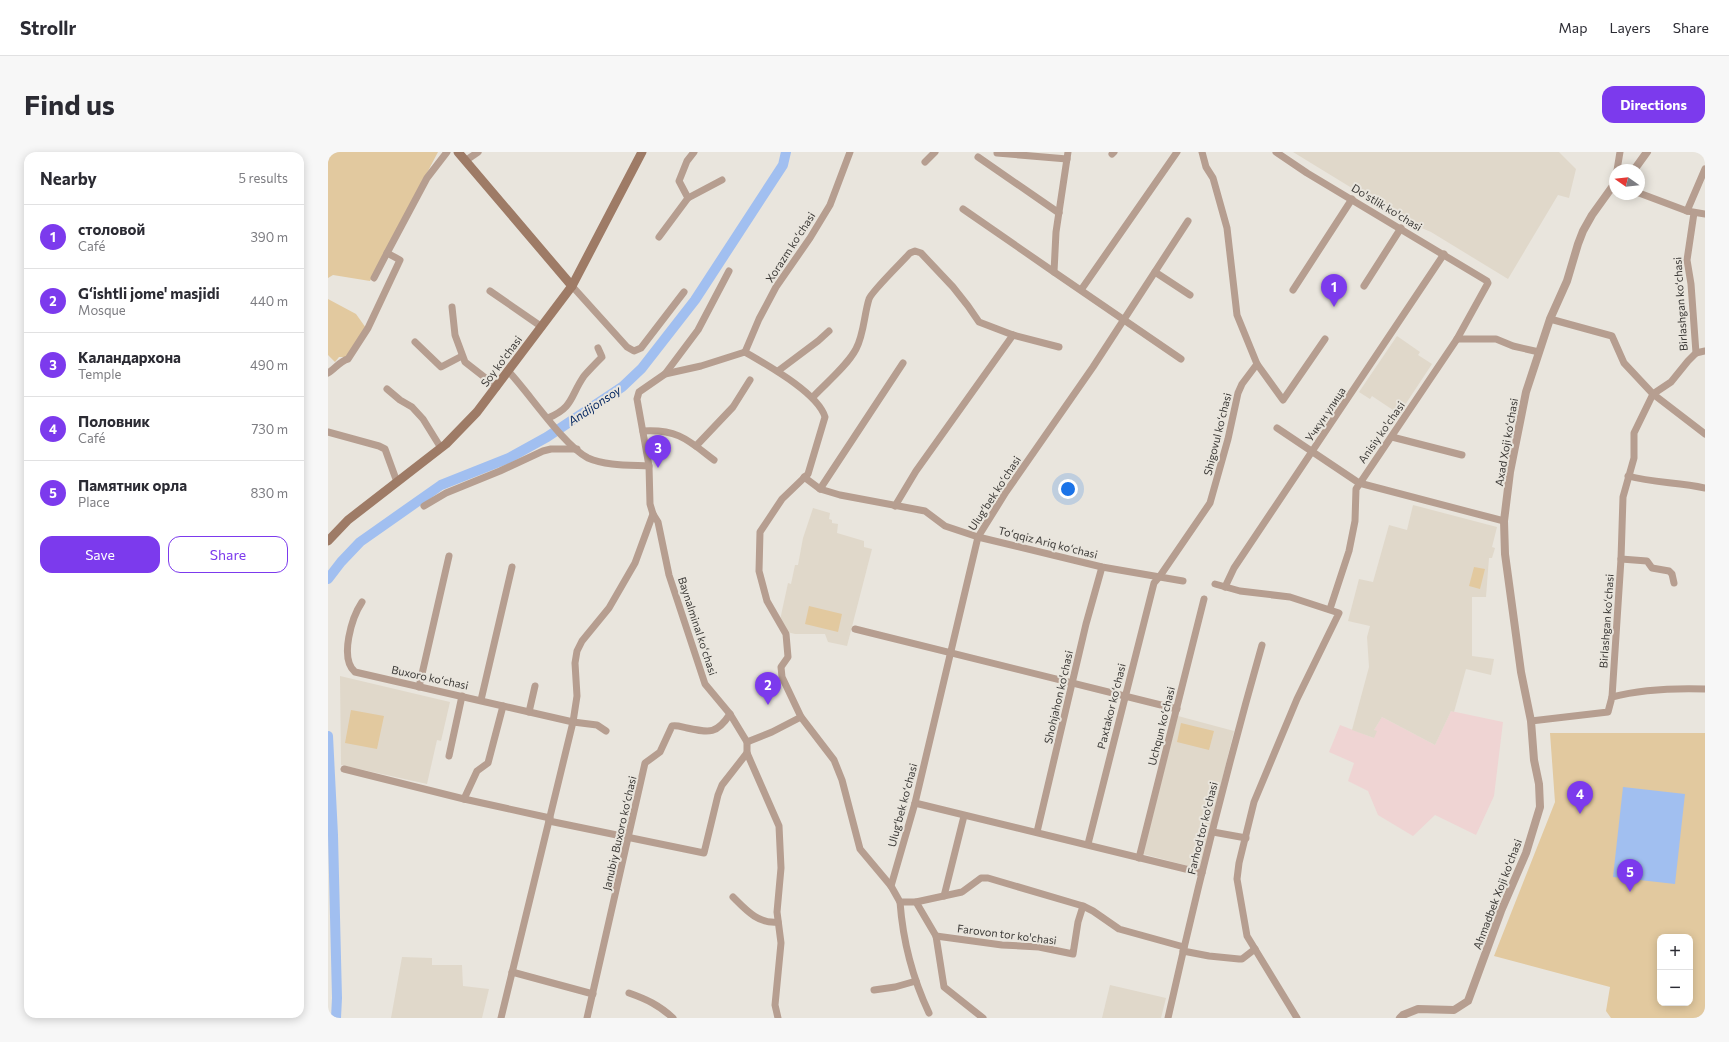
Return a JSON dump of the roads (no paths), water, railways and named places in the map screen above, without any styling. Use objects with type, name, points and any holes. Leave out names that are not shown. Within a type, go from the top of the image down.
[{"type":"main road","points":[[458,152],[572,286]]},
{"type":"main road","name":"Soy ko'chasi","points":[[328,541],[348,520],[441,448],[477,412],[509,372],[572,286],[642,152]]},
{"type":"street","points":[[374,278],[427,178],[447,152]]},
{"type":"street","points":[[465,161],[478,152]]},
{"type":"street","points":[[688,198],[679,181],[687,161],[694,152]]},
{"type":"street","name":"Xorazm koʻchasi","points":[[745,352],[759,319],[776,287],[810,238],[830,204],[850,152]]},
{"type":"street","points":[[925,162],[935,152]]},
{"type":"street","points":[[1081,290],[1177,152]]},
{"type":"street","points":[[1202,152],[1206,167],[1213,178],[1227,228],[1237,315],[1257,364],[1283,400],[1325,339]]},
{"type":"street","name":"Do'stlik ko'chasi","points":[[1276,152],[1487,281]]},
{"type":"street","points":[[1618,164],[1620,152]]},
{"type":"street","points":[[1638,164],[1647,152]]},
{"type":"street","points":[[997,153],[1068,156],[1056,232],[1054,272]]},
{"type":"street","points":[[978,157],[1059,213]]},
{"type":"street","points":[[1687,211],[1705,169]]},
{"type":"street","points":[[659,237],[688,198],[722,180]]},
{"type":"street","name":"Axad Xoji koʻchasi","points":[[1530,721],[1521,672],[1506,560],[1504,521],[1510,472],[1526,392],[1550,320],[1568,281],[1583,231],[1609,192]]},
{"type":"street","points":[[1645,195],[1687,211],[1705,214]]},
{"type":"street","points":[[1294,290],[1352,199]]},
{"type":"street","points":[[963,209],[1181,359]]},
{"type":"street","name":"Birlashgan koʻchasi","points":[[1530,721],[1608,712],[1612,697],[1621,559],[1623,497],[1634,458],[1634,433],[1654,394],[1671,382],[1696,353],[1691,284],[1687,260],[1694,213]]},
{"type":"street","name":"Ulugʻbek koʻchasi","points":[[891,886],[915,803],[978,537],[1006,492],[1123,320],[1188,221]]},
{"type":"street","points":[[1364,286],[1400,228]]},
{"type":"street","points":[[813,397],[846,364],[856,349],[865,323],[869,297],[910,253],[915,251],[921,253],[953,287],[979,322],[1013,335],[1059,347]]},
{"type":"street","points":[[328,374],[342,361],[348,359],[368,328],[400,260],[387,253]]},
{"type":"street","name":"Учкун улица","points":[[1225,587],[1234,568],[1444,254]]},
{"type":"street","points":[[665,374],[698,330],[729,272]]},
{"type":"street","points":[[1155,272],[1190,295]]},
{"type":"street","name":"Anisiy ko'chasi","points":[[1330,609],[1349,551],[1355,521],[1356,489],[1457,339],[1487,286],[1487,281]]},
{"type":"street","points":[[572,286],[627,347],[634,351],[641,348],[684,292]]},
{"type":"street","points":[[490,291],[542,327]]},
{"type":"street","points":[[452,307],[455,335],[465,362],[470,368],[497,387]]},
{"type":"street","points":[[1550,320],[1612,336],[1624,363],[1654,394],[1705,434]]},
{"type":"street","points":[[778,372],[818,342],[829,331]]},
{"type":"street","points":[[895,506],[916,471],[1013,335]]},
{"type":"street","points":[[1457,339],[1496,339],[1513,346],[1539,352]]},
{"type":"street","points":[[415,342],[441,366],[462,356]]},
{"type":"street","points":[[549,420],[568,406],[584,377],[602,357],[598,348]]},
{"type":"street","points":[[1696,353],[1705,351]]},
{"type":"street","points":[[665,374],[701,366],[745,352],[778,372],[813,397],[824,411],[825,417],[808,474],[782,499],[760,532],[760,571],[767,600],[786,634],[788,657],[781,667],[782,677],[801,717],[834,760],[842,780],[860,850],[891,886],[900,902],[905,948],[929,1014]]},
{"type":"street","points":[[820,489],[903,363]]},
{"type":"street","name":"Shigovul koʻchasi","points":[[1160,576],[1210,503],[1228,439],[1238,393],[1242,384],[1257,364]]},
{"type":"street","points":[[509,372],[566,439],[587,458],[606,463],[649,466]]},
{"type":"street","name":"Baynalminal koʻchasi","points":[[665,374],[638,392],[637,399],[644,431],[649,466],[650,504],[653,514],[658,522],[670,575],[705,684],[730,714],[747,742]]},
{"type":"street","points":[[696,446],[733,407],[750,380]]},
{"type":"street","points":[[387,389],[400,400],[412,407],[420,415],[441,448]]},
{"type":"street","points":[[1277,428],[1359,483],[1504,521]]},
{"type":"street","points":[[644,431],[669,431],[682,436],[714,460]]},
{"type":"street","points":[[328,432],[385,449],[397,482]]},
{"type":"street","points":[[1392,437],[1462,455]]},
{"type":"street","points":[[424,506],[446,493],[500,471],[543,451],[551,449],[577,449]]},
{"type":"street","points":[[1628,476],[1644,480],[1688,484],[1705,488]]},
{"type":"street","name":"Toʻqqiz Ariq koʻchasi","points":[[804,477],[820,489],[840,495],[925,512],[945,526],[978,537],[1102,567],[1183,581]]},
{"type":"street","points":[[904,491],[907,508]]},
{"type":"street","points":[[501,1018],[573,722],[577,696],[574,663],[577,651],[582,641],[609,608],[635,563],[653,514]]},
{"type":"street","points":[[419,687],[449,556]]},
{"type":"street","points":[[1621,559],[1647,561],[1652,568],[1669,571],[1672,574],[1674,583]]},
{"type":"street","points":[[481,700],[512,567]]},
{"type":"street","name":"Shohjahon ko'chasi","points":[[1037,832],[1072,683],[1102,567]]},
{"type":"street","name":"Paxtakor koʻchasi","points":[[1088,844],[1154,583],[1160,576]]},
{"type":"street","points":[[1215,584],[1240,591],[1290,598],[1337,611],[1338,615],[1297,699],[1254,802],[1239,863],[1237,879],[1247,936],[1297,1018]]},
{"type":"street","name":"Uchqun koʻchasi","points":[[1139,858],[1204,599]]},
{"type":"street","name":"Buxoro koʻchasi","points":[[362,602],[355,616],[349,641],[348,660],[350,668],[355,672],[573,722],[597,725],[606,731]]},
{"type":"street","points":[[855,629],[1177,709]]},
{"type":"street","name":"Farhod tor ko'chasi","points":[[1168,1018],[1183,949],[1236,737],[1262,645]]},
{"type":"street","points":[[529,712],[535,686]]},
{"type":"street","points":[[1612,697],[1636,691],[1672,688],[1705,689]]},
{"type":"street","points":[[449,756],[462,696]]},
{"type":"street","points":[[464,799],[477,771],[488,763],[503,706]]},
{"type":"street","name":"Janubiy Buxoro koʻchasi","points":[[587,1018],[645,764],[660,752],[672,726],[702,731],[715,730],[722,726],[730,714]]},
{"type":"street","points":[[778,1018],[775,1005],[781,943],[777,912],[781,868],[779,826],[747,753],[747,742],[772,732],[801,717]]},
{"type":"street","name":"Ahmadbek Xoji ko'chasi","points":[[1400,1018],[1403,1015],[1418,1009],[1454,1010],[1468,1001],[1501,911],[1526,853],[1540,807],[1539,784],[1534,760],[1530,721]]},
{"type":"street","points":[[344,769],[550,819],[704,852],[718,795],[722,786],[747,753]]},
{"type":"street","points":[[915,803],[1202,873]]},
{"type":"street","points":[[944,896],[964,816]]},
{"type":"street","points":[[1213,832],[1246,838]]},
{"type":"street","points":[[900,902],[916,902],[962,892],[981,878],[988,878],[1083,906],[1093,910],[1119,928],[1209,956],[1239,959],[1245,957],[1255,949]]},
{"type":"street","points":[[733,897],[753,916],[770,923],[778,922]]},
{"type":"street","points":[[916,902],[936,936],[944,987],[983,1018]]},
{"type":"street","name":"Farovon tor ko'chasi","points":[[936,936],[1002,946],[1039,947],[1073,954],[1078,922],[1083,906]]},
{"type":"street","points":[[512,972],[593,994]]},
{"type":"street","points":[[874,990],[895,987],[916,981]]},
{"type":"street","points":[[629,993],[649,1000],[660,1007],[672,1018]]},
{"type":"water","points":[[1623,787],[1685,794],[1675,884],[1613,877]]},
{"type":"waterway","name":"Andijonsoy","points":[[328,579],[341,562],[360,542],[441,485],[509,458],[547,437],[622,387],[642,368],[695,300],[783,165],[786,152]]},
{"type":"waterway","name":"Andijonsoy","points":[[328,736],[333,835],[337,998],[336,1018]]},
{"type":"place","name":"столовой","points":[[1334,307]]},
{"type":"place","name":"Каландархона","points":[[658,468]]},
{"type":"place","name":"Gʻishtli jome' masjidi","points":[[768,705]]},
{"type":"place","name":"Половник","points":[[1580,814]]},
{"type":"place","name":"Памятник орла","points":[[1630,892]]}]
